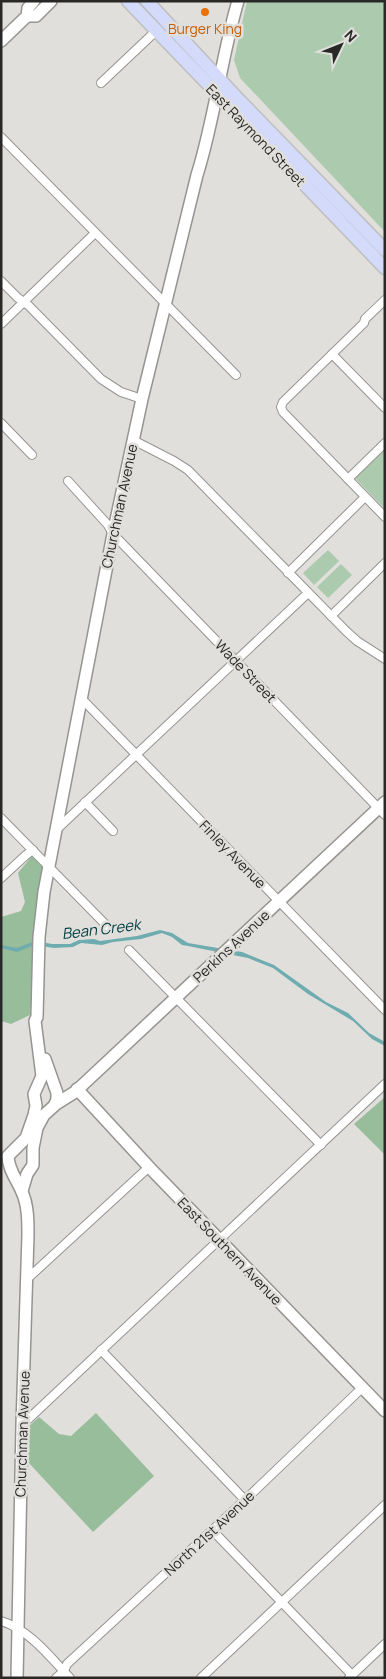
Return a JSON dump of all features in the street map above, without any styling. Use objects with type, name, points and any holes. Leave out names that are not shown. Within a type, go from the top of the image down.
[{"type":"main road","points":[[1,41],[27,16],[28,8],[34,1]]},
{"type":"main road","points":[[27,16],[36,16],[51,1]]},
{"type":"main road","name":"East Raymond Street","points":[[128,1],[385,268]]},
{"type":"main road","name":"East Raymond Street","points":[[148,1],[239,100],[385,250]]},
{"type":"main road","name":"Churchman Avenue","points":[[22,1191],[29,1170],[34,1162],[33,1148],[37,1128],[58,1096],[44,1053],[37,1017],[39,937],[48,867],[133,440],[165,303],[206,146],[219,77],[238,1]]},
{"type":"main road","name":"Perkins Avenue","points":[[52,1107],[76,1089],[234,942],[383,809]]},
{"type":"main road","name":"Churchman Avenue","points":[[17,1678],[28,1217],[22,1191],[5,1159],[26,1138],[32,1126],[36,1106],[34,1094],[42,1076],[36,1033],[35,1021],[37,1017]]},
{"type":"main road","points":[[38,1088],[46,1084],[55,1088],[76,1089]]},
{"type":"main road","name":"East Southern Avenue","points":[[76,1089],[385,1411]]},
{"type":"main road","points":[[36,1106],[42,1109],[52,1107]]},
{"type":"main road","points":[[11,1171],[20,1173],[29,1170]]},
{"type":"street","points":[[102,83],[156,31]]},
{"type":"street","points":[[1,137],[236,376]]},
{"type":"street","points":[[1,324],[95,233]]},
{"type":"street","points":[[1,281],[24,303],[28,304],[101,379],[121,392],[142,400]]},
{"type":"street","points":[[385,300],[283,402],[281,407],[283,412],[385,516]]},
{"type":"street","points":[[332,354],[385,408]]},
{"type":"street","points":[[1,423],[32,455]]},
{"type":"street","points":[[133,440],[188,470],[357,641],[385,659]]},
{"type":"street","points":[[348,479],[385,443]]},
{"type":"street","name":"Wade Street","points":[[68,481],[108,525],[113,534],[383,809]]},
{"type":"street","points":[[288,573],[365,497]]},
{"type":"street","points":[[331,616],[385,563]]},
{"type":"street","points":[[55,831],[308,593]]},
{"type":"street","name":"Finley Avenue","points":[[81,698],[385,1010]]},
{"type":"street","points":[[85,802],[113,831]]},
{"type":"street","points":[[1,818],[109,928]]},
{"type":"street","points":[[1,878],[33,850]]},
{"type":"street","points":[[130,950],[321,1145]]},
{"type":"street","points":[[22,1425],[385,1084]]},
{"type":"street","points":[[27,1279],[149,1167]]},
{"type":"street","points":[[101,1350],[245,1500]]},
{"type":"street","name":"North 21st Avenue","points":[[56,1678],[68,1664],[245,1500],[362,1388]]},
{"type":"street","points":[[200,1678],[385,1505]]},
{"type":"street","points":[[212,1530],[351,1676],[385,1644]]},
{"type":"street","points":[[1,1621],[18,1628],[64,1670],[70,1678]]},
{"type":"green space","points":[[247,1],[385,1],[385,232],[240,78],[234,60]]},
{"type":"green space","points":[[385,449],[385,509],[355,478]]},
{"type":"green space","points":[[328,550],[339,561],[314,585],[303,573]]},
{"type":"green space","points":[[341,564],[352,575],[328,598],[317,587]]},
{"type":"green space","points":[[32,856],[44,867],[30,1015],[11,1024],[1,1021],[1,917],[21,911],[25,902],[18,873]]},
{"type":"green space","points":[[385,1097],[385,1155],[354,1124]]},
{"type":"green space","points":[[96,1413],[154,1476],[93,1532],[28,1462],[25,1430],[39,1417],[59,1434],[71,1436]]},
{"type":"water","name":"Bean Creek","points":[[160,930],[172,933],[188,943],[242,952],[274,965],[326,1002],[348,1013],[369,1033],[385,1042],[385,1046],[372,1039],[353,1021],[308,994],[273,968],[248,958],[182,945],[172,937],[162,933],[141,939],[102,945],[81,943],[73,947],[54,948],[34,945],[17,952],[1,948],[1,945],[17,948],[35,941],[52,944],[70,944],[79,940],[94,939],[100,941],[137,936]]},
{"type":"place","name":"Burger King","points":[[205,12]]}]
